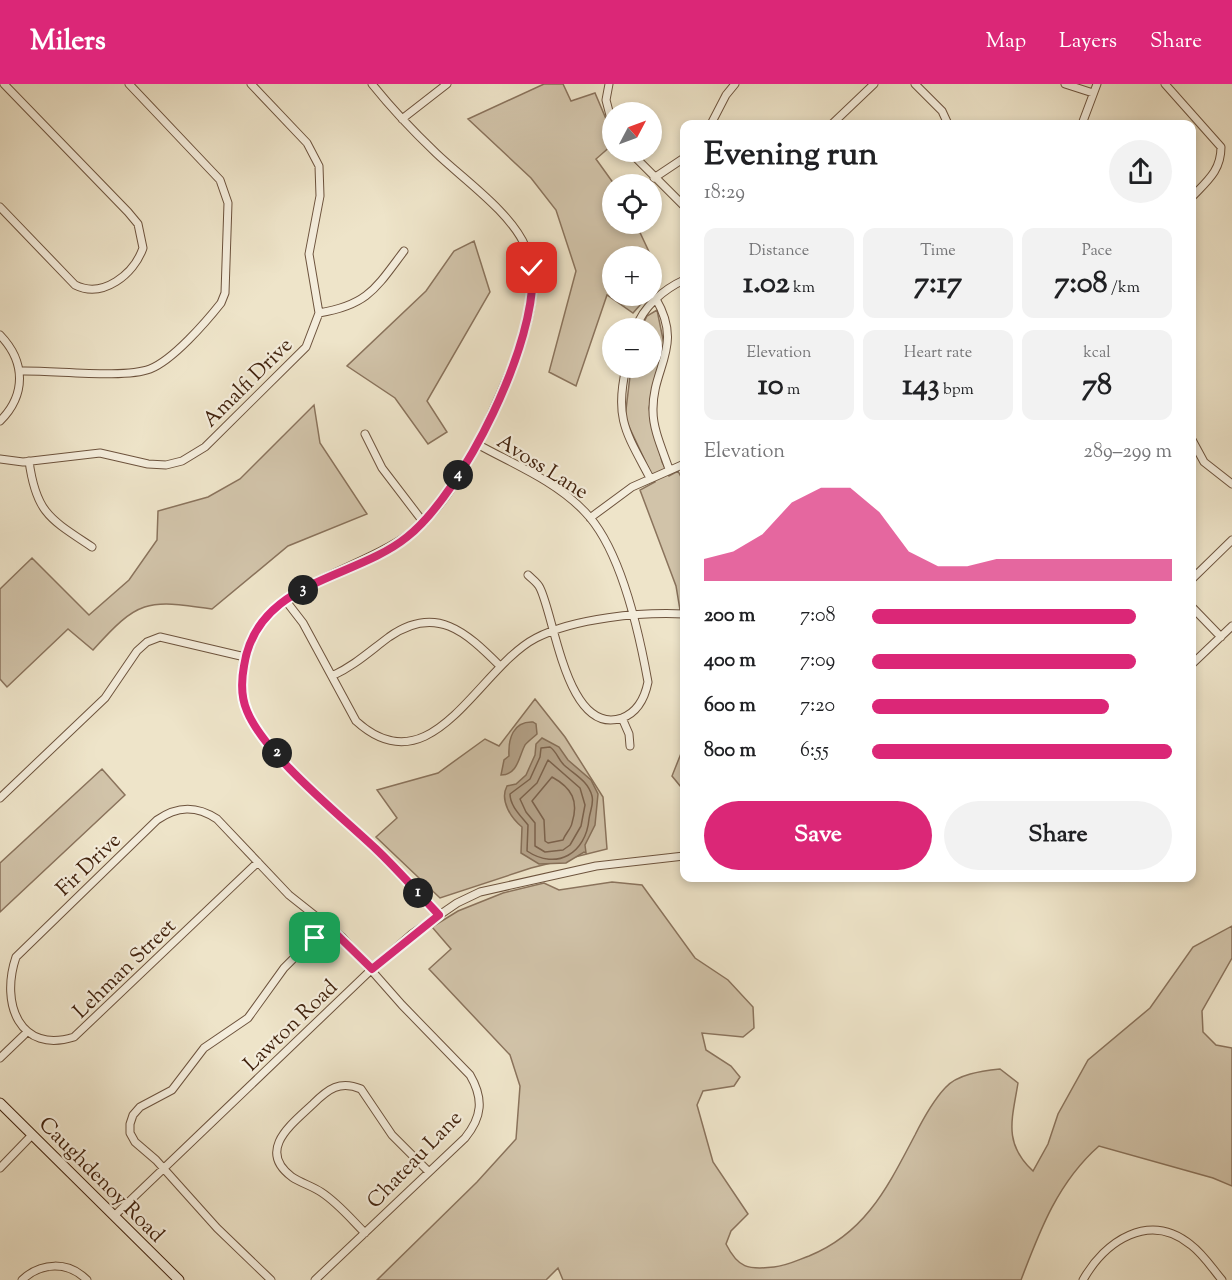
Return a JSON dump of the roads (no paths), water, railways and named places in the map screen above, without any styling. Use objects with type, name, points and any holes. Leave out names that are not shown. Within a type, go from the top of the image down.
[{"type":"street","points":[[0,207],[75,285],[83,289],[104,288],[116,282],[132,267],[143,248],[138,224],[128,212],[4,84]]},
{"type":"street","points":[[21,371],[123,372],[152,369],[165,360],[222,303],[225,293],[228,214],[225,188],[129,84]]},
{"type":"street","points":[[251,84],[307,143],[319,166],[320,196],[309,254],[319,313],[338,310],[370,294],[404,251]]},
{"type":"street","points":[[372,84],[402,119],[511,224],[526,249],[532,268],[534,286],[518,349],[477,444],[449,490],[424,523],[392,548],[324,578],[286,601],[260,625],[245,657],[242,696],[255,727],[270,747],[379,851],[439,915]]},
{"type":"street","points":[[402,119],[447,84]]},
{"type":"street","points":[[607,102],[609,84]]},
{"type":"street","points":[[713,120],[735,84]]},
{"type":"street","points":[[836,120],[873,84]]},
{"type":"street","points":[[915,84],[942,111],[946,120]]},
{"type":"street","points":[[1065,84],[1093,93]]},
{"type":"street","points":[[1083,120],[1097,84]]},
{"type":"street","points":[[1165,84],[1221,147],[1221,161],[1216,172],[1196,193]]},
{"type":"street","points":[[660,174],[680,161]]},
{"type":"street","points":[[639,162],[650,174]]},
{"type":"street","points":[[662,185],[680,202]]},
{"type":"street","points":[[662,295],[680,283]]},
{"type":"street","points":[[641,318],[650,306]]},
{"type":"street","points":[[660,306],[668,336],[666,356],[653,413],[669,470]]},
{"type":"street","name":"Amalfi Drive","points":[[0,459],[6,462],[29,461],[82,453],[99,453],[166,465],[192,456],[296,360],[313,334],[319,313]]},
{"type":"street","points":[[0,335],[14,354],[21,371],[18,394],[0,421]]},
{"type":"street","points":[[624,378],[621,391],[622,422],[650,478]]},
{"type":"street","points":[[365,434],[382,468],[424,523]]},
{"type":"street","name":"Avoss Lane","points":[[477,444],[566,495],[591,518],[615,559],[648,682],[645,697],[639,706],[622,718]]},
{"type":"street","points":[[1196,447],[1204,462],[1232,484]]},
{"type":"street","points":[[29,461],[32,487],[42,508],[65,529],[92,547]]},
{"type":"street","points":[[591,518],[619,496],[650,478],[680,466]]},
{"type":"street","points":[[1196,575],[1232,540]]},
{"type":"street","points":[[528,575],[539,586],[544,596],[551,630],[581,701],[597,716],[622,718],[629,734],[630,746]]},
{"type":"street","points":[[286,601],[303,623],[348,710],[368,732],[395,742],[405,742],[431,735],[446,723],[518,649],[551,630],[632,616],[680,614]]},
{"type":"street","points":[[1196,611],[1221,637]]},
{"type":"street","points":[[332,676],[348,669],[405,628],[430,622],[462,630],[500,666]]},
{"type":"street","points":[[1196,660],[1232,626]]},
{"type":"street","points":[[0,798],[105,698],[138,651],[152,639],[176,640],[245,657]]},
{"type":"street","name":"Fir Drive","points":[[24,1035],[3,1004],[2,987],[9,967],[158,820],[174,810],[193,809],[208,813],[289,894],[327,925]]},
{"type":"street","name":"Lawton Road","points":[[114,1216],[372,969],[439,915],[480,892],[501,885],[630,861],[680,856]]},
{"type":"street","name":"Lehman Street","points":[[24,1035],[49,1041],[63,1040],[80,1033],[258,862]]},
{"type":"street","points":[[271,1280],[217,1228],[164,1169],[135,1142],[130,1133],[133,1115],[140,1107],[172,1090],[204,1048],[248,1018],[284,968],[327,925]]},
{"type":"street","name":"Chateau Lane","points":[[315,1280],[474,1127],[480,1107],[477,1086],[470,1075],[372,969],[327,925]]},
{"type":"street","points":[[0,1058],[24,1035]]},
{"type":"street","points":[[365,1233],[336,1203],[284,1169],[277,1155],[278,1141],[284,1132],[324,1093],[341,1085],[361,1089],[392,1135],[429,1172]]},
{"type":"street","name":"Caughdenoy Road","points":[[0,1103],[179,1280]]},
{"type":"street","points":[[0,1168],[32,1135]]},
{"type":"street","points":[[1083,1280],[1104,1250],[1128,1235],[1153,1231],[1168,1233],[1191,1245],[1222,1280]]},
{"type":"street","points":[[22,1280],[36,1269],[50,1266],[74,1269],[87,1280]]},
{"type":"water","points":[[533,722],[536,724],[537,734],[525,745],[511,772],[501,775],[504,760],[509,756],[513,732],[521,724]]},
{"type":"water","points":[[542,738],[559,747],[568,760],[591,780],[598,794],[595,825],[585,845],[586,853],[566,863],[539,864],[521,853],[522,827],[508,809],[505,798],[507,786],[516,784],[526,775],[535,755],[536,744]]}]
